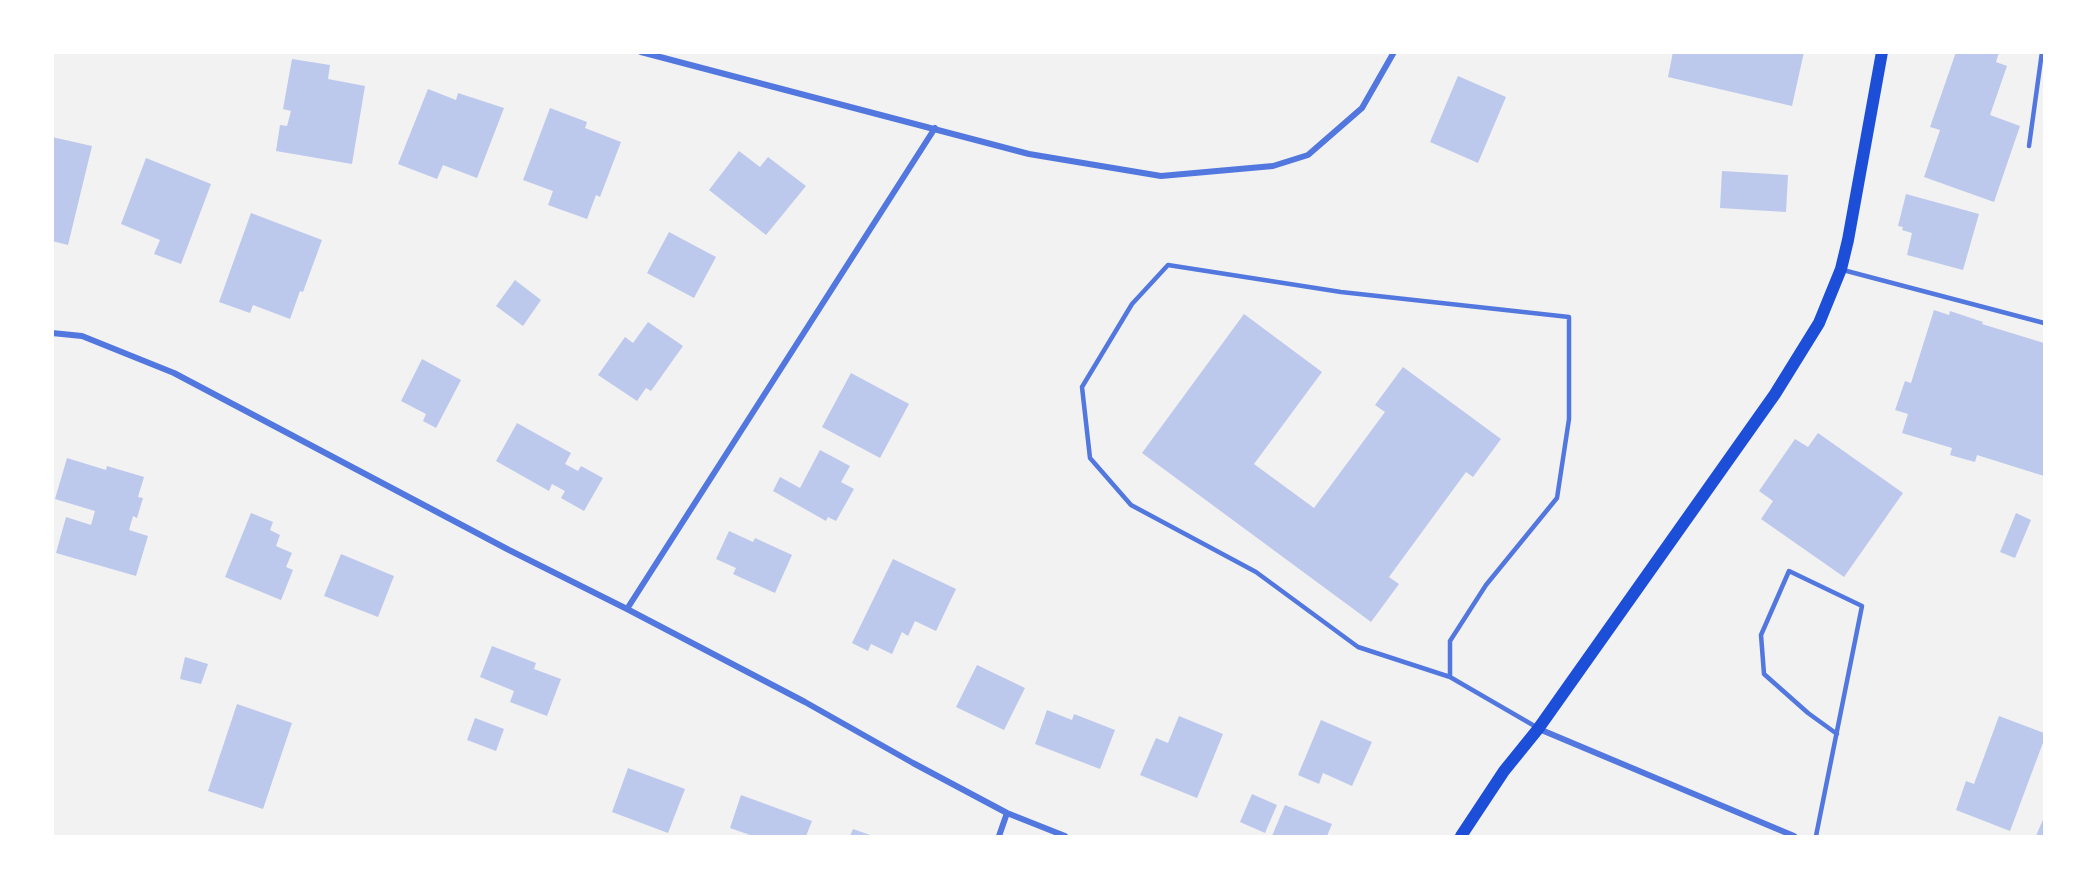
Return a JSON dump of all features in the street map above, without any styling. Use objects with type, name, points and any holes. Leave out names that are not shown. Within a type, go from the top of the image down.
[{"type":"main road","points":[[1461,837],[1504,771],[1538,729],[1775,394],[1819,323],[1841,269],[1857,198],[1882,52]]},
{"type":"street","points":[[641,52],[1029,154],[1161,176],[1274,166],[1308,155],[1362,108],[1394,52]]},
{"type":"street","points":[[627,609],[935,128]]},
{"type":"street","points":[[52,333],[82,336],[174,373],[509,550],[805,702],[912,763],[1007,813],[1065,837]]},
{"type":"street","points":[[1538,729],[1794,837]]},
{"type":"street","points":[[999,837],[1007,813]]},
{"type":"lane","points":[[2029,146],[2042,52]]},
{"type":"lane","points":[[1450,677],[1450,641],[1486,585],[1557,498],[1569,419],[1569,317],[1341,292],[1168,265],[1132,304],[1082,387],[1090,458],[1131,505],[1256,572],[1358,647],[1450,677],[1538,729]]},
{"type":"lane","points":[[1841,269],[2044,323]]},
{"type":"lane","points":[[1816,837],[1837,734],[1862,606],[1789,571],[1761,635],[1764,674],[1808,713],[1837,734]]},
{"type":"building","points":[[1673,52],[1804,52],[1792,106],[1668,77]]},
{"type":"building","points":[[1956,52],[1999,52],[1996,62],[2007,66],[1990,115],[2020,126],[1994,202],[1924,177],[1940,130],[1930,127]]},
{"type":"building","points":[[292,59],[330,65],[328,79],[365,86],[352,164],[276,151],[280,125],[287,126],[291,111],[283,109]]},
{"type":"building","points":[[1458,76],[1506,97],[1478,163],[1430,142]]},
{"type":"building","points":[[428,89],[456,100],[458,93],[504,108],[477,178],[443,165],[437,179],[398,164]]},
{"type":"building","points":[[550,108],[587,122],[585,128],[621,142],[600,197],[596,195],[587,219],[548,205],[553,191],[523,180]]},
{"type":"building","points":[[52,137],[92,146],[68,245],[52,241]]},
{"type":"building","points":[[739,151],[760,167],[768,157],[806,186],[766,235],[709,190]]},
{"type":"building","points":[[146,158],[211,184],[181,264],[154,254],[160,240],[121,224]]},
{"type":"building","points":[[1722,171],[1788,175],[1786,212],[1720,208]]},
{"type":"building","points":[[1906,194],[1979,214],[1963,270],[1907,255],[1912,233],[1898,226]]},
{"type":"building","points":[[251,213],[322,240],[303,292],[300,291],[290,319],[253,305],[250,313],[219,302]]},
{"type":"building","points":[[669,232],[716,257],[694,298],[647,273]]},
{"type":"building","points":[[515,280],[541,300],[523,326],[496,306]]},
{"type":"building","points":[[1934,310],[1949,315],[1950,311],[1983,322],[1982,324],[2044,343],[2044,476],[1977,455],[1975,462],[1950,455],[1952,448],[1902,433],[1908,414],[1895,410],[1905,381],[1911,383]]},
{"type":"building","points":[[1244,314],[1322,372],[1254,464],[1314,508],[1385,412],[1375,405],[1403,367],[1501,439],[1473,477],[1466,472],[1389,577],[1399,584],[1371,622],[1142,453]]},
{"type":"building","points":[[648,322],[683,346],[651,391],[646,388],[637,401],[598,375],[625,337],[633,343]]},
{"type":"building","points":[[422,359],[461,380],[436,428],[423,421],[426,414],[401,401]]},
{"type":"building","points":[[851,373],[909,404],[880,458],[822,427]]},
{"type":"building","points":[[517,423],[571,453],[565,464],[578,471],[581,466],[603,478],[584,511],[561,498],[565,491],[552,484],[549,491],[496,461]]},
{"type":"building","points":[[1818,433],[1903,493],[1844,577],[1761,519],[1773,501],[1759,491],[1795,439],[1808,447]]},
{"type":"building","points":[[820,450],[850,466],[841,482],[854,489],[836,521],[828,517],[826,521],[773,491],[780,477],[800,488]]},
{"type":"building","points":[[67,458],[106,470],[107,466],[144,477],[138,497],[143,498],[137,518],[133,516],[129,530],[148,536],[136,576],[56,553],[66,517],[91,525],[95,511],[55,499]]},
{"type":"building","points":[[251,513],[273,522],[270,530],[280,535],[276,546],[292,553],[286,567],[293,570],[281,600],[225,577]]},
{"type":"building","points":[[2016,513],[2031,520],[2015,558],[2000,552]]},
{"type":"building","points":[[729,531],[753,542],[755,538],[792,555],[775,593],[733,574],[736,568],[716,559]]},
{"type":"building","points":[[341,554],[394,576],[378,617],[324,596]]},
{"type":"building","points":[[893,559],[956,589],[936,631],[915,621],[908,636],[902,632],[892,654],[871,644],[868,651],[852,643]]},
{"type":"building","points":[[492,646],[536,663],[534,669],[561,679],[547,716],[510,702],[514,691],[480,677]]},
{"type":"building","points":[[185,657],[208,664],[201,684],[180,679]]},
{"type":"building","points":[[977,665],[1025,688],[1004,730],[956,707]]},
{"type":"building","points":[[237,704],[292,723],[263,809],[208,791]]},
{"type":"building","points":[[1047,710],[1072,720],[1074,714],[1115,730],[1100,769],[1035,744]]},
{"type":"building","points":[[1179,716],[1223,734],[1197,798],[1140,775],[1156,738],[1168,743]]},
{"type":"building","points":[[1999,716],[2044,733],[2044,740],[2010,831],[1956,810],[1966,781],[1974,784]]},
{"type":"building","points":[[475,718],[504,729],[496,751],[467,740]]},
{"type":"building","points":[[1321,720],[1372,742],[1352,786],[1323,773],[1319,784],[1298,775]]},
{"type":"building","points":[[628,768],[685,789],[668,833],[612,812]]},
{"type":"building","points":[[1252,794],[1277,805],[1265,833],[1240,822]]},
{"type":"building","points":[[741,795],[812,821],[806,836],[749,836],[730,828]]},
{"type":"building","points":[[1285,805],[1332,824],[1327,836],[1272,836]]},
{"type":"building","points":[[2044,817],[2044,836],[2036,836]]},
{"type":"building","points":[[853,829],[873,836],[850,836]]}]
